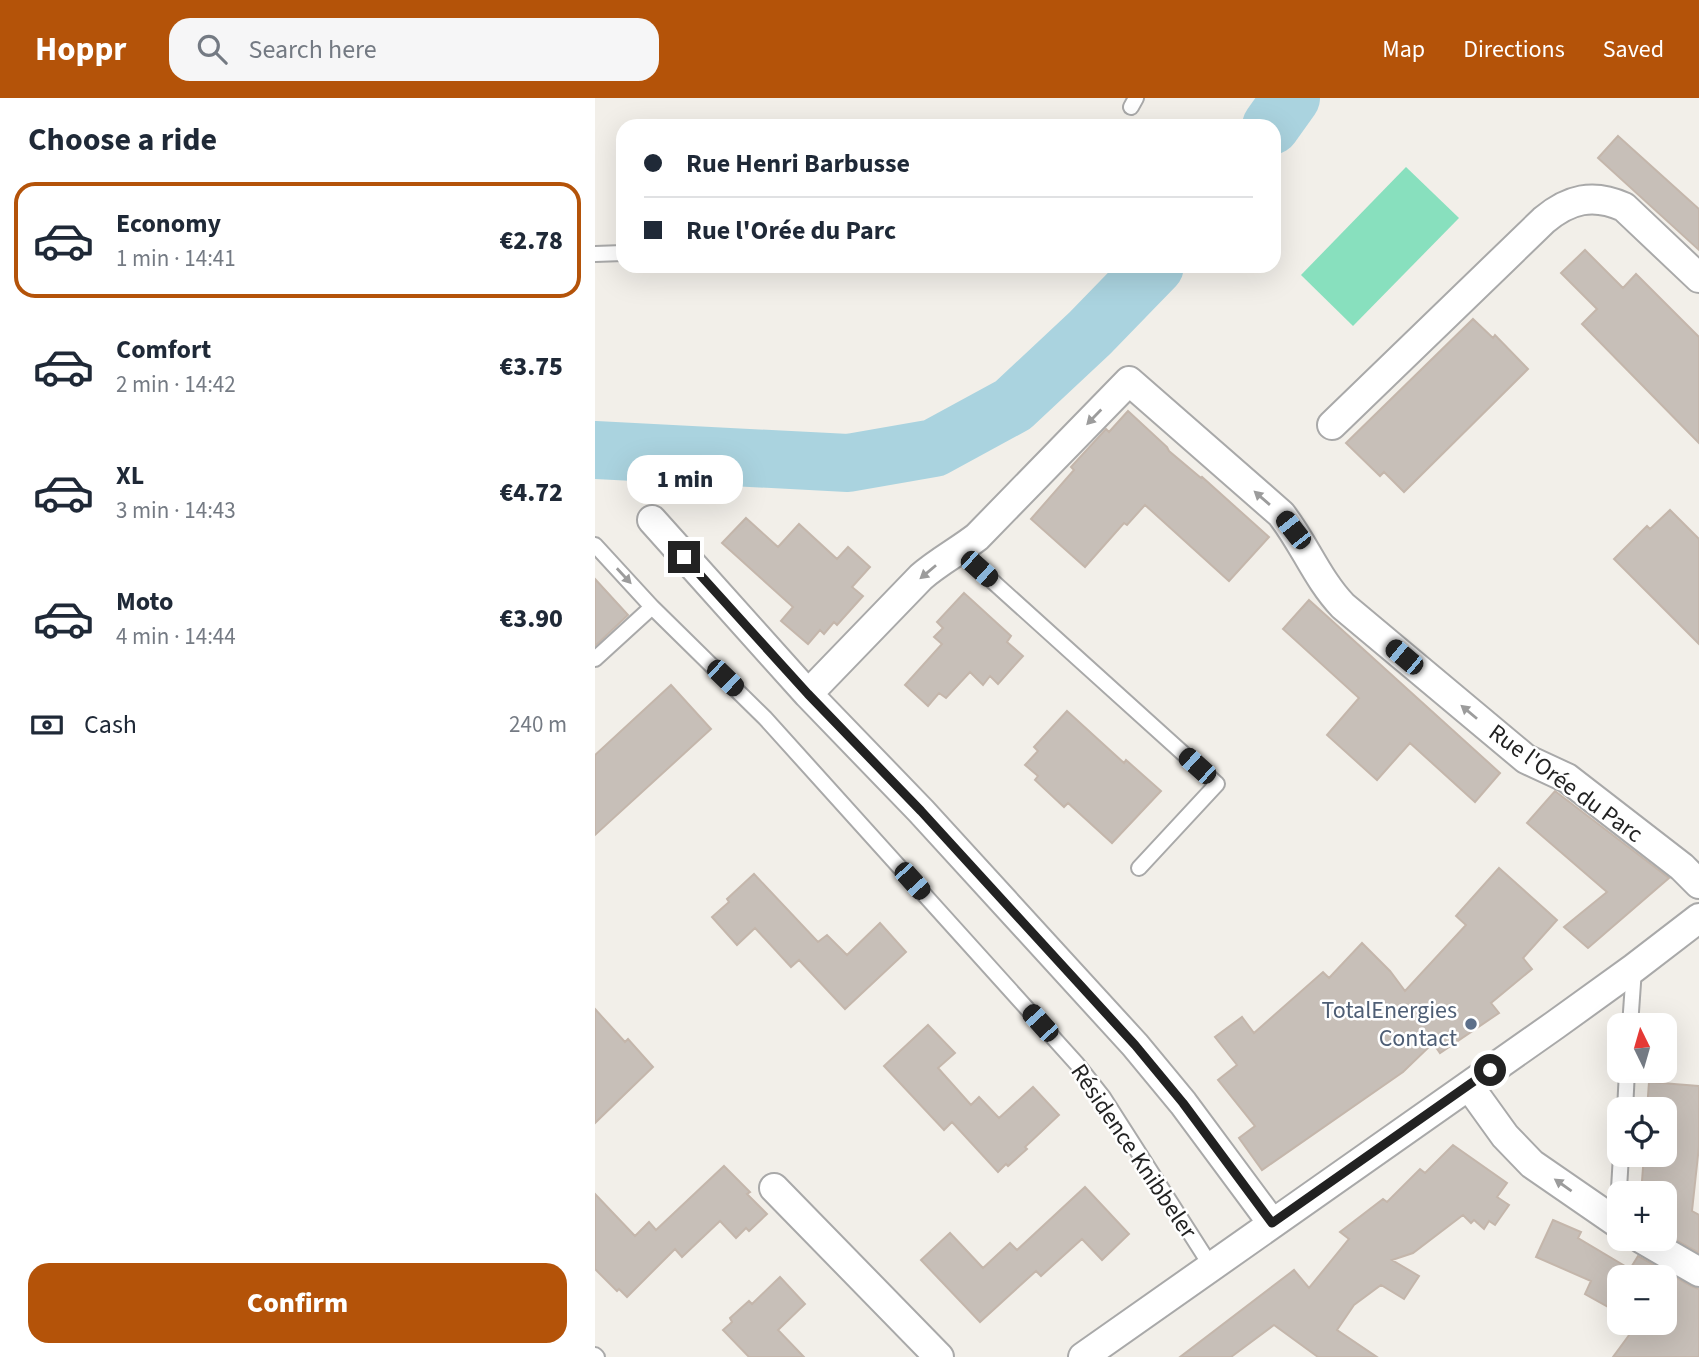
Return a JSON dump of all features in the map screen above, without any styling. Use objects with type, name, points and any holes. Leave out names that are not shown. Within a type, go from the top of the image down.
[{"type":"street","points":[[1332,425],[1544,220],[1575,201],[1601,200],[1624,207],[1699,278]]},
{"type":"street","name":"Rue l'Orée du Parc","points":[[808,694],[921,577],[977,537],[1129,381],[1281,514],[1298,537],[1327,587],[1343,606],[1525,759],[1567,778],[1682,867],[1699,884]]},
{"type":"street","points":[[652,520],[808,694],[921,811],[1135,1045],[1183,1103],[1272,1223]]},
{"type":"street","points":[[1083,1357],[1469,1086],[1699,918]]},
{"type":"street","points":[[1469,1086],[1523,1156],[1607,1215]]},
{"type":"street","points":[[774,1188],[939,1357]]},
{"type":"street","points":[[1662,1251],[1699,1272]]},
{"type":"lane","points":[[595,254],[616,253]]},
{"type":"lane","name":"Résidence Knibbeler","points":[[595,545],[652,607],[758,711],[1077,1064],[1103,1097],[1211,1266]]},
{"type":"lane","points":[[959,551],[1217,784],[1139,868]]},
{"type":"lane","points":[[595,659],[652,607]]},
{"type":"lane","points":[[1631,1013],[1634,968]]},
{"type":"green space","points":[[1406,167],[1459,218],[1353,326],[1301,275]]},
{"type":"building","points":[[1618,136],[1699,209],[1699,250],[1598,158]]},
{"type":"building","points":[[1585,250],[1623,288],[1636,274],[1699,337],[1699,443],[1582,324],[1597,309],[1561,273]]},
{"type":"building","points":[[1473,319],[1493,338],[1495,335],[1528,369],[1404,492],[1384,472],[1380,476],[1346,443]]},
{"type":"building","points":[[1128,411],[1169,451],[1269,537],[1229,581],[1145,505],[1127,525],[1124,523],[1085,567],[1031,519],[1074,470],[1071,467],[1106,429],[1109,432]]},
{"type":"building","points":[[1670,510],[1699,539],[1699,644],[1614,559],[1647,526],[1650,529]]},
{"type":"building","points":[[746,518],[778,547],[799,524],[837,559],[848,547],[870,567],[852,587],[863,596],[837,625],[834,622],[824,634],[820,630],[808,644],[781,621],[793,607],[722,543]]},
{"type":"building","points":[[595,579],[628,615],[595,646]]},
{"type":"building","points":[[964,593],[1011,636],[1007,642],[1023,656],[998,684],[990,676],[983,685],[970,672],[946,698],[939,693],[928,706],[905,685],[942,644],[934,637],[943,628],[937,622]]},
{"type":"building","points":[[1309,600],[1500,773],[1475,802],[1410,743],[1377,780],[1327,735],[1359,698],[1283,629]]},
{"type":"building","points":[[671,685],[711,729],[595,835],[595,755]]},
{"type":"building","points":[[1067,711],[1124,763],[1126,760],[1161,791],[1112,843],[1068,803],[1064,807],[1035,780],[1038,776],[1025,765],[1038,751],[1034,747]]},
{"type":"building","points":[[1555,791],[1669,878],[1588,948],[1564,927],[1607,892],[1527,823]]},
{"type":"building","points":[[1499,868],[1557,920],[1523,958],[1532,969],[1491,1003],[1499,1013],[1440,1053],[1433,1043],[1403,1072],[1262,1170],[1239,1138],[1255,1126],[1218,1080],[1237,1065],[1215,1037],[1242,1017],[1254,1033],[1323,972],[1329,978],[1362,943],[1390,971],[1405,991],[1466,925],[1456,916]]},
{"type":"building","points":[[754,874],[818,942],[827,935],[847,955],[880,923],[906,952],[845,1009],[799,960],[791,967],[755,928],[737,945],[712,917]]},
{"type":"building","points":[[595,1009],[625,1042],[628,1039],[653,1067],[595,1123]]},
{"type":"building","points":[[928,1025],[955,1053],[938,1068],[971,1105],[979,1097],[999,1118],[1033,1087],[1059,1115],[1025,1147],[1027,1149],[998,1172],[952,1122],[944,1130],[884,1066]]},
{"type":"building","points":[[1649,1083],[1699,1086],[1699,1146],[1692,1211],[1699,1215],[1699,1253],[1677,1240],[1677,1181],[1642,1181],[1643,1167],[1677,1167],[1677,1097],[1648,1097]]},
{"type":"building","points":[[1453,1145],[1507,1183],[1497,1197],[1509,1205],[1495,1225],[1489,1221],[1484,1229],[1474,1220],[1471,1223],[1463,1215],[1413,1253],[1392,1260],[1419,1276],[1404,1299],[1381,1285],[1354,1305],[1337,1330],[1377,1357],[1318,1357],[1274,1325],[1231,1357],[1180,1357],[1294,1270],[1309,1288],[1349,1239],[1340,1232],[1383,1199],[1387,1202],[1420,1169],[1425,1173]]},
{"type":"building","points":[[724,1166],[767,1214],[749,1231],[746,1228],[736,1238],[720,1221],[682,1257],[675,1249],[627,1297],[595,1269],[595,1194],[635,1236],[649,1222],[656,1230]]},
{"type":"building","points":[[1085,1187],[1129,1234],[1102,1260],[1082,1239],[1041,1276],[1036,1271],[980,1322],[921,1260],[950,1233],[983,1268],[1010,1243],[1017,1250]]},
{"type":"building","points":[[1553,1220],[1581,1232],[1578,1238],[1623,1265],[1607,1265],[1607,1306],[1585,1294],[1591,1281],[1536,1257]]},
{"type":"building","points":[[1638,1256],[1654,1265],[1632,1265]]},
{"type":"building","points":[[780,1277],[805,1304],[778,1330],[804,1357],[749,1357],[723,1330],[732,1322],[730,1318],[749,1301],[752,1304]]},
{"type":"building","points":[[1677,1278],[1699,1289],[1699,1357],[1613,1357],[1629,1335],[1677,1335]]},
{"type":"waterway","points":[[1276,119],[1291,98]]},
{"type":"waterway","points":[[595,450],[848,463],[934,448],[1013,405],[1090,333],[1148,273]]},
{"type":"place","name":"TotalEnergies Contact","points":[[1471,1024]]},
{"type":"route","points":[[684,557],[1135,1045],[1183,1103],[1272,1223],[1490,1070]]}]
